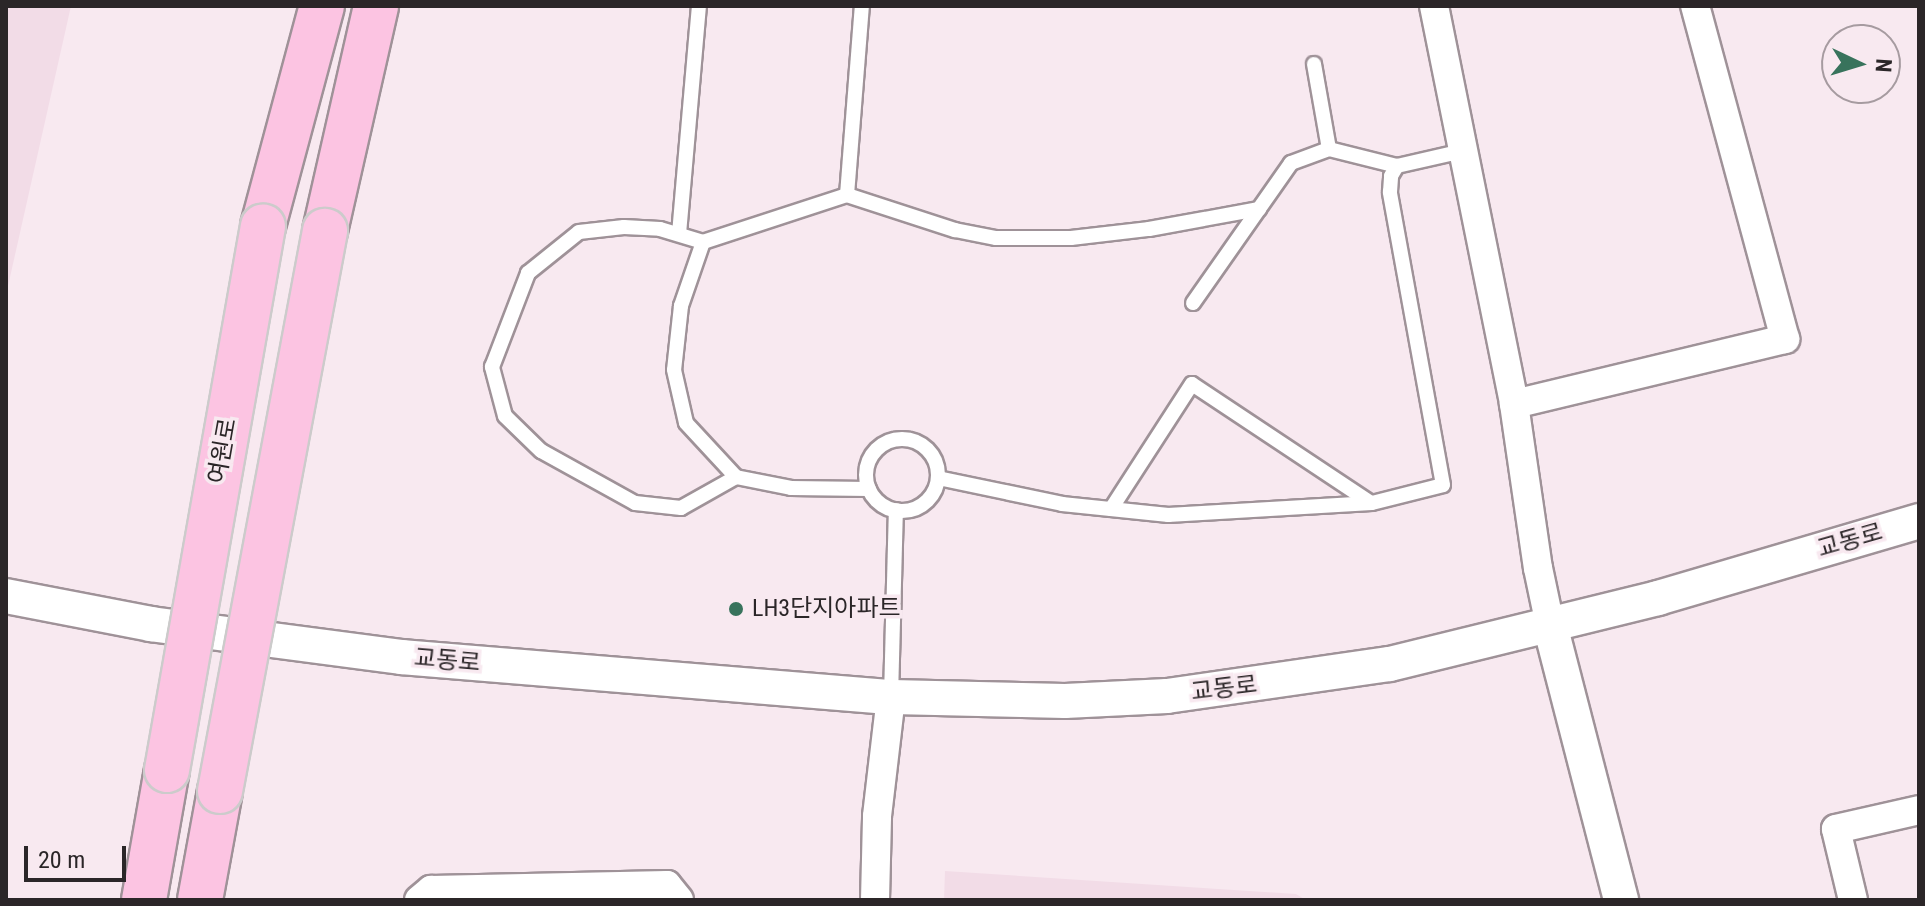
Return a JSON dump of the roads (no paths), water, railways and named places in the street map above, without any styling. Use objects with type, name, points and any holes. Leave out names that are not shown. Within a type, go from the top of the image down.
[{"type":"highway","name":"여원로","points":[[144,900],[263,226],[322,6]]},
{"type":"highway","points":[[200,900],[325,231],[376,6]]},
{"type":"street","points":[[1434,6],[1514,404],[1538,568],[1621,900]]},
{"type":"street","points":[[1514,404],[1785,339],[1695,6]]},
{"type":"street","name":"교동로","points":[[6,596],[151,624],[401,657],[891,697],[1065,701],[1167,696],[1390,664],[1658,598],[1919,521]]},
{"type":"street","points":[[875,900],[877,816],[891,697]]},
{"type":"street","points":[[1853,900],[1836,829],[1919,810]]},
{"type":"street","points":[[419,900],[431,890],[667,885],[679,900]]},
{"type":"lane","points":[[679,234],[699,6]]},
{"type":"lane","points":[[847,195],[862,6]]},
{"type":"lane","points":[[1314,64],[1329,149]]},
{"type":"lane","points":[[1193,303],[1291,163],[1329,149],[1397,166],[1463,151]]},
{"type":"lane","points":[[938,478],[1062,504],[1168,515],[1372,503],[1443,485],[1390,192],[1391,176],[1397,166]]},
{"type":"lane","points":[[736,477],[681,508],[635,503],[541,451],[505,416],[492,367],[528,273],[579,232],[624,227],[679,234],[703,242],[847,195],[955,230],[996,238],[1071,238],[1149,229],[1259,209]]},
{"type":"lane","points":[[703,242],[681,306],[674,370],[686,423],[736,477],[791,488],[869,489]]},
{"type":"lane","points":[[1111,509],[1192,384],[1372,503]]},
{"type":"lane","points":[[903,439],[925,447],[937,466],[938,478],[928,500],[908,510],[896,510],[884,506],[869,489],[867,466],[881,446],[903,439]]},
{"type":"lane","points":[[891,697],[896,510]]},
{"type":"place","name":"LH3단지아파트","points":[[736,609]]}]
